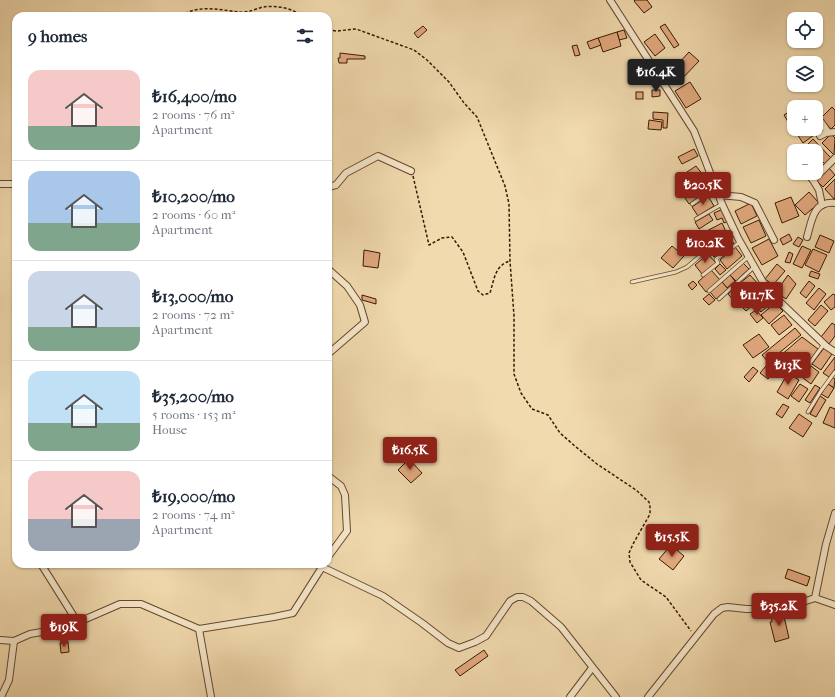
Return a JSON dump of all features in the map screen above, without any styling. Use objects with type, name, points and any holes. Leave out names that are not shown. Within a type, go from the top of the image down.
[{"type":"street","points":[[610,0],[694,131],[722,204],[740,242],[762,282],[778,300],[824,344],[835,352]]},
{"type":"street","points":[[823,125],[828,132]]},
{"type":"street","points":[[823,134],[828,132],[835,132]]},
{"type":"street","points":[[332,186],[336,185],[346,172],[378,156],[411,171]]},
{"type":"street","points":[[823,170],[835,158]]},
{"type":"street","points":[[813,180],[819,190],[822,205]]},
{"type":"street","points":[[0,184],[12,184]]},
{"type":"street","points":[[719,195],[741,198],[755,203],[774,240]]},
{"type":"street","points":[[807,237],[814,214],[822,205],[835,203]]},
{"type":"street","points":[[332,273],[347,286],[360,305],[365,322],[332,351]]},
{"type":"street","points":[[332,479],[342,486],[345,495],[347,531],[332,552]]},
{"type":"street","points":[[815,598],[826,544],[835,513]]},
{"type":"street","points":[[44,568],[78,623]]},
{"type":"street","points":[[0,640],[14,641],[30,634],[65,628],[120,604],[141,604],[199,629],[293,613],[321,568]]},
{"type":"street","points":[[329,568],[383,596],[448,643],[459,648],[486,636],[510,601],[523,597],[531,601],[561,627],[616,697]]},
{"type":"street","points":[[648,697],[714,614],[722,608],[734,606],[746,609],[772,609],[788,607],[815,598],[835,605]]},
{"type":"street","points":[[199,629],[211,697]]},
{"type":"street","points":[[1,697],[9,680],[14,641]]},
{"type":"street","points":[[570,697],[592,668]]},
{"type":"lane","points":[[692,204],[716,188]]},
{"type":"lane","points":[[696,220],[722,204]]},
{"type":"lane","points":[[632,282],[676,272],[687,267],[708,249],[736,232]]},
{"type":"lane","points":[[703,275],[718,263],[716,259],[740,242]]},
{"type":"lane","points":[[709,291],[748,257]]},
{"type":"lane","points":[[719,299],[754,267]]},
{"type":"lane","points":[[802,374],[824,344]]},
{"type":"lane","points":[[808,412],[835,372]]},
{"type":"path","points":[[194,12],[206,8],[250,12],[263,7],[273,7],[295,12]]},
{"type":"path","points":[[332,31],[356,29],[414,50],[450,82],[464,103],[477,117],[505,186],[509,204],[510,261],[514,316],[514,374],[521,393],[532,409],[548,415],[560,433],[576,447],[597,464],[636,490],[649,502],[650,514],[629,553],[630,562],[641,580],[666,597],[696,638]]},
{"type":"path","points":[[411,171],[416,181],[429,245],[442,238],[452,237],[463,252],[478,291],[483,295],[490,293],[496,271],[505,262],[510,261]]},
{"type":"building","points":[[647,0],[652,7],[644,13],[634,1]]},
{"type":"building","points":[[665,24],[679,45],[674,48],[660,27]]},
{"type":"building","points":[[423,26],[427,30],[418,38],[414,33]]},
{"type":"building","points":[[624,30],[627,38],[619,40],[617,32]]},
{"type":"building","points":[[617,32],[621,46],[603,52],[598,38]]},
{"type":"building","points":[[655,34],[665,48],[655,56],[644,42]]},
{"type":"building","points":[[598,38],[601,45],[590,49],[587,42]]},
{"type":"building","points":[[577,45],[580,55],[575,56],[572,46]]},
{"type":"building","points":[[689,52],[699,61],[679,82],[674,77],[670,81],[666,77]]},
{"type":"building","points":[[340,53],[365,56],[365,59],[347,59],[347,63],[339,63],[338,58],[340,58]]},
{"type":"building","points":[[690,82],[701,99],[686,108],[675,91]]},
{"type":"building","points":[[652,90],[660,90],[660,96],[652,97]]},
{"type":"building","points":[[636,92],[643,92],[643,99],[636,99]]},
{"type":"building","points":[[832,107],[835,110],[835,125],[831,129],[823,120],[823,116]]},
{"type":"building","points":[[653,112],[668,113],[667,128],[663,128],[663,120],[653,119]]},
{"type":"building","points":[[787,113],[787,120],[784,115]]},
{"type":"building","points":[[649,120],[662,122],[661,130],[648,129]]},
{"type":"building","points":[[831,134],[835,138],[834,155],[823,144],[822,143]]},
{"type":"building","points":[[798,136],[813,136],[803,143]]},
{"type":"building","points":[[813,139],[818,144],[808,144]]},
{"type":"building","points":[[694,149],[698,156],[682,164],[678,157]]},
{"type":"building","points":[[823,150],[831,158],[825,164],[823,162]]},
{"type":"building","points":[[696,166],[703,175],[688,186],[681,176]]},
{"type":"building","points":[[829,168],[835,175],[823,187],[816,180],[823,180],[823,174]]},
{"type":"building","points":[[706,177],[713,186],[707,191],[700,181]]},
{"type":"building","points":[[835,179],[835,197],[834,199],[825,189]]},
{"type":"building","points":[[699,184],[705,192],[689,204],[683,195]]},
{"type":"building","points":[[809,192],[819,203],[805,215],[795,205]]},
{"type":"building","points":[[708,196],[714,206],[698,216],[692,207]]},
{"type":"building","points":[[791,197],[799,216],[782,223],[775,203]]},
{"type":"building","points":[[751,203],[757,216],[741,224],[735,211]]},
{"type":"building","points":[[723,209],[729,221],[724,223],[722,218],[717,220],[714,213]]},
{"type":"building","points":[[709,214],[713,220],[699,229],[695,222]]},
{"type":"building","points":[[759,220],[766,236],[751,243],[743,227]]},
{"type":"building","points":[[722,223],[728,236],[708,246],[701,234]]},
{"type":"building","points":[[789,234],[792,240],[783,245],[780,239]]},
{"type":"building","points":[[820,235],[834,241],[829,253],[815,247]]},
{"type":"building","points":[[730,237],[734,244],[714,257],[709,250]]},
{"type":"building","points":[[798,237],[803,240],[799,247],[793,244]]},
{"type":"building","points":[[769,239],[778,256],[762,265],[752,248]]},
{"type":"building","points":[[672,246],[684,256],[673,268],[661,258]]},
{"type":"building","points":[[802,246],[811,250],[802,268],[793,264]]},
{"type":"building","points":[[735,247],[742,256],[727,269],[720,260]]},
{"type":"building","points":[[813,249],[827,255],[819,272],[805,265]]},
{"type":"building","points":[[364,250],[380,253],[378,268],[363,266]]},
{"type":"building","points":[[789,252],[793,254],[790,263],[785,262]]},
{"type":"building","points":[[708,254],[716,263],[702,274],[695,265]]},
{"type":"building","points":[[743,263],[749,269],[736,281],[730,275]]},
{"type":"building","points":[[720,264],[726,270],[720,275],[715,269]]},
{"type":"building","points":[[777,264],[785,271],[773,285],[765,279]]},
{"type":"building","points":[[711,270],[720,280],[706,292],[698,282]]},
{"type":"building","points":[[811,271],[820,274],[818,279],[809,276]]},
{"type":"building","points":[[730,275],[735,281],[727,288],[722,282]]},
{"type":"building","points":[[750,275],[761,287],[751,295],[740,283]]},
{"type":"building","points":[[788,275],[796,284],[786,299],[776,292]]},
{"type":"building","points":[[693,281],[697,285],[692,290],[688,285]]},
{"type":"building","points":[[809,281],[815,286],[806,298],[800,293]]},
{"type":"building","points":[[722,282],[728,289],[716,299],[710,292]]},
{"type":"building","points":[[740,283],[751,295],[739,306],[728,294]]},
{"type":"building","points":[[819,288],[826,294],[814,310],[806,303]]},
{"type":"building","points":[[765,290],[774,301],[761,312],[754,304],[746,311],[742,307],[752,298],[754,300]]},
{"type":"building","points":[[709,294],[715,300],[709,305],[703,299]]},
{"type":"building","points":[[833,294],[835,295],[835,307],[831,310],[824,302]]},
{"type":"building","points":[[362,295],[376,299],[376,304],[362,300]]},
{"type":"building","points":[[775,303],[783,311],[769,324],[761,315]]},
{"type":"building","points":[[821,305],[828,311],[815,326],[808,320]]},
{"type":"building","points":[[756,310],[763,318],[757,323],[750,314]]},
{"type":"building","points":[[784,315],[792,325],[779,335],[771,325]]},
{"type":"building","points":[[832,323],[835,325],[835,336],[829,344],[821,337]]},
{"type":"building","points":[[795,328],[801,335],[768,362],[762,355]]},
{"type":"building","points":[[759,334],[769,347],[753,358],[743,345]]},
{"type":"building","points":[[802,337],[818,349],[808,363],[796,355],[790,363],[780,356]]},
{"type":"building","points":[[824,348],[832,354],[821,370],[812,364]]},
{"type":"building","points":[[796,355],[808,363],[800,374],[788,366]]},
{"type":"building","points":[[835,357],[835,369],[829,377],[823,373]]},
{"type":"building","points":[[774,364],[778,368],[768,379],[760,373],[766,366],[769,369]]},
{"type":"building","points":[[811,366],[819,372],[811,384],[803,378]]},
{"type":"building","points":[[753,367],[758,371],[749,382],[744,377]]},
{"type":"building","points":[[788,373],[799,380],[788,399],[777,392]]},
{"type":"building","points":[[832,377],[835,379],[834,388],[828,384]]},
{"type":"building","points":[[800,384],[808,389],[799,402],[791,396]]},
{"type":"building","points":[[828,384],[834,388],[828,398],[821,394]]},
{"type":"building","points":[[815,385],[820,388],[810,403],[805,400]]},
{"type":"building","points":[[820,396],[826,400],[816,417],[810,414]]},
{"type":"building","points":[[783,404],[789,407],[782,418],[776,414]]},
{"type":"building","points":[[830,407],[835,409],[835,428],[823,423]]},
{"type":"building","points":[[799,414],[812,423],[803,437],[789,428]]},
{"type":"building","points":[[409,459],[422,473],[411,483],[398,470]]},
{"type":"building","points":[[671,545],[684,556],[673,570],[659,559]]},
{"type":"building","points":[[788,569],[810,577],[807,586],[785,578]]},
{"type":"building","points":[[783,612],[789,638],[775,642],[770,622],[772,622],[771,615]]},
{"type":"building","points":[[68,642],[69,652],[61,653],[60,643]]},
{"type":"building","points":[[484,650],[488,656],[460,676],[455,670]]}]
